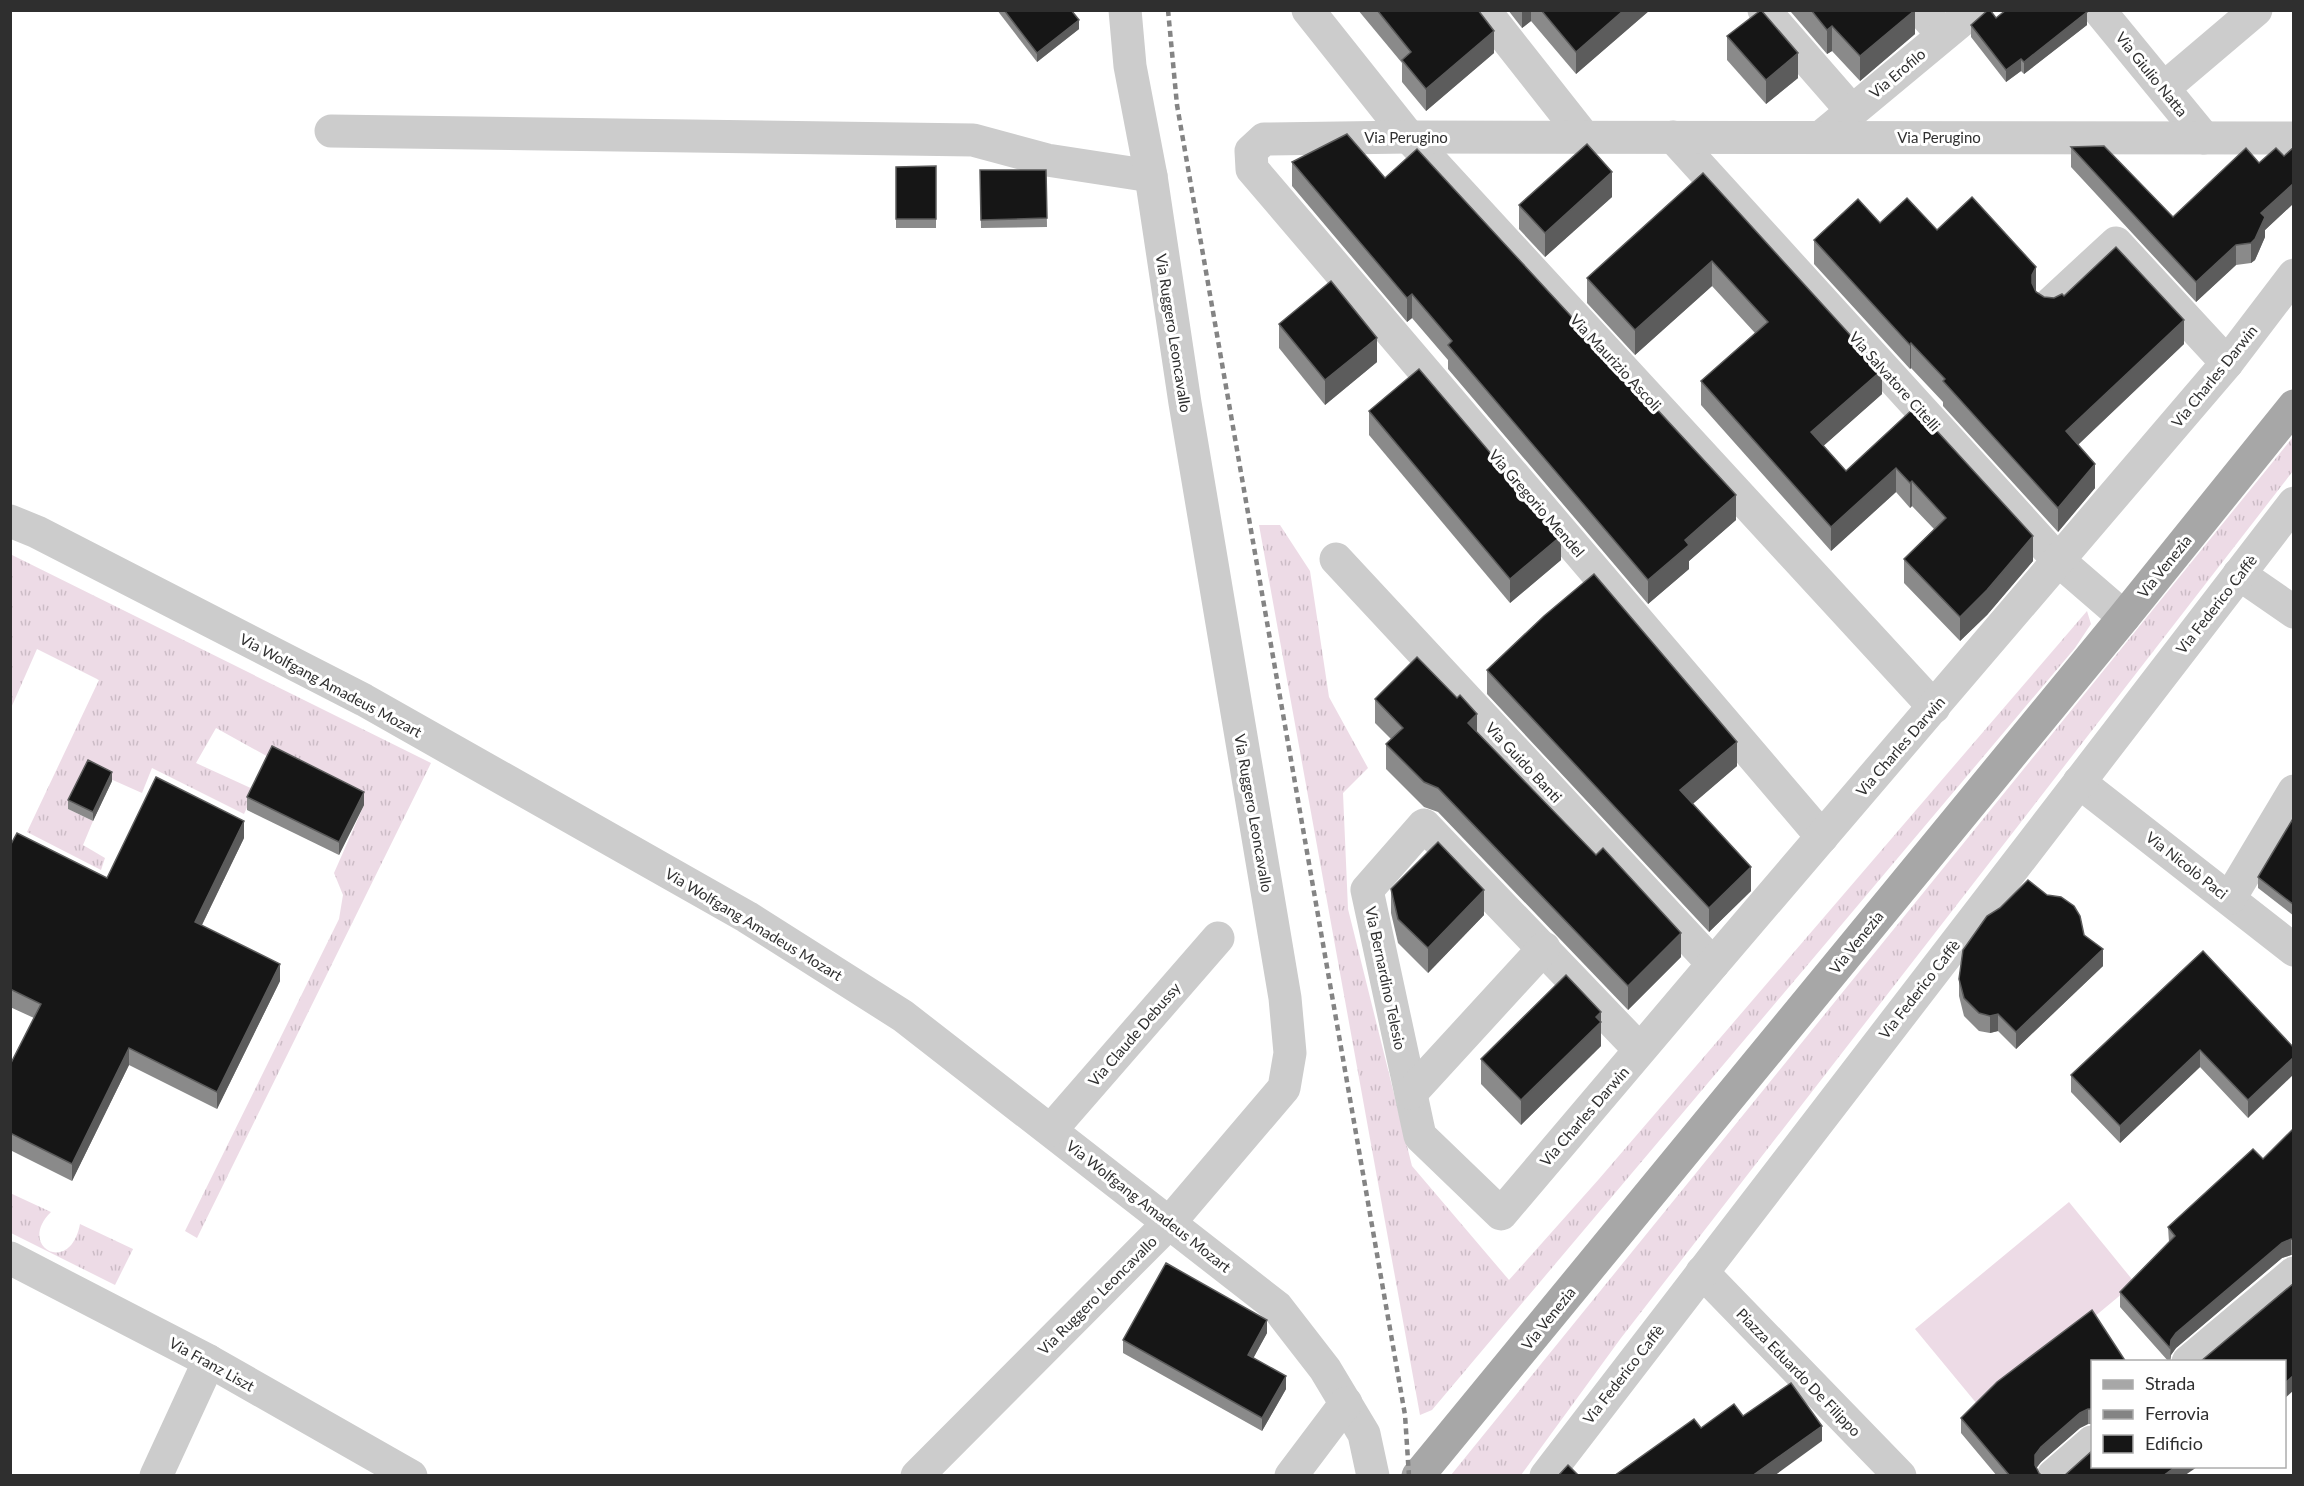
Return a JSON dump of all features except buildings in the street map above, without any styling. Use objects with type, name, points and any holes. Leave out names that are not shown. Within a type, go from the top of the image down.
[{"type":"main road","name":"Via Venezia","points":[[1423,1470],[2124,617],[2293,406]]},
{"type":"street","name":"Via Ruggero Leoncavallo","points":[[917,1476],[1170,1222],[1284,1089],[1290,1053],[1285,998],[1185,403],[1151,176],[1130,66],[1125,10]]},
{"type":"street","name":"Via Maurizio Ascoli","points":[[1308,10],[1409,137],[1934,707]]},
{"type":"street","points":[[1484,10],[1584,137]]},
{"type":"street","points":[[1764,10],[1852,111]]},
{"type":"street","points":[[1921,10],[1943,35]]},
{"type":"street","name":"Via Erofilo","points":[[1821,137],[1974,10]]},
{"type":"street","name":"Via Giulio Natta","points":[[2099,10],[2204,138]]},
{"type":"street","points":[[2164,88],[2256,10]]},
{"type":"street","points":[[331,131],[973,140],[1047,160],[1151,176]]},
{"type":"street","name":"Via Perugino","points":[[1252,169],[1251,151],[1264,139],[1409,137],[2294,138]]},
{"type":"street","name":"Via Salvatore Citelli","points":[[1673,137],[2058,560],[2124,617]]},
{"type":"street","name":"Via Gregorio Mendel","points":[[1252,169],[1822,837]]},
{"type":"street","points":[[2050,304],[2116,243],[2227,363]]},
{"type":"street","name":"Via Charles Darwin","points":[[1501,1214],[2227,363],[2294,275]]},
{"type":"street","name":"Via Federico Caffè","points":[[1561,1470],[1702,1272],[2294,503]]},
{"type":"street","name":"Via Wolfgang Amadeus Mozart","points":[[10,521],[37,532],[364,700],[747,917],[903,1016],[1277,1307],[1325,1368],[1364,1434],[1373,1476]]},
{"type":"street","name":"Via Guido Banti","points":[[1336,559],[1713,964]]},
{"type":"street","points":[[2240,574],[2294,612]]},
{"type":"street","name":"Via Nicolò Paci","points":[[2079,782],[2294,950]]},
{"type":"street","points":[[2229,898],[2294,791]]},
{"type":"street","name":"Via Bernardino Telesio","points":[[1501,1214],[1420,1136],[1367,890],[1424,825],[1640,1050]]},
{"type":"street","name":"Via Claude Debussy","points":[[1051,1130],[1218,938]]},
{"type":"street","points":[[1411,1093],[1544,948]]},
{"type":"street","name":"Via Franz Liszt","points":[[10,1258],[209,1362],[411,1476]]},
{"type":"street","name":"Piazza Eduardo De Filippo","points":[[1702,1272],[1898,1474]]},
{"type":"street","points":[[2190,1360],[2294,1273]]},
{"type":"street","points":[[156,1476],[209,1362]]},
{"type":"street","points":[[1291,1476],[1346,1403]]},
{"type":"street","points":[[2053,1476],[2091,1443]]},
{"type":"green space","points":[[2293,437],[2293,471],[1621,1338],[1521,1475],[1451,1475]]},
{"type":"green space","points":[[1259,525],[1280,525],[1310,571],[1329,697],[1368,768],[1343,793],[1348,909],[1412,1166],[1509,1280],[1599,1179],[2087,611],[2091,624],[2075,648],[1432,1410],[1420,1415]]},
{"type":"green space","points":[[10,554],[431,763],[197,1238],[185,1231],[339,919],[343,895],[334,873],[364,805],[216,728],[196,763],[255,790],[244,814],[152,768],[142,793],[88,769],[68,809],[93,821],[83,845],[105,858],[101,870],[27,832],[99,680],[37,649],[11,708]]},
{"type":"green space","points":[[10,1193],[51,1212],[42,1224],[39,1236],[42,1245],[49,1251],[57,1252],[66,1249],[74,1240],[80,1224],[133,1249],[115,1285],[11,1233]]},
{"type":"green space","points":[[2069,1202],[2135,1283],[1982,1410],[1915,1329]]},
{"type":"railway","points":[[1168,10],[1177,105],[1405,1415],[1409,1476]]}]
